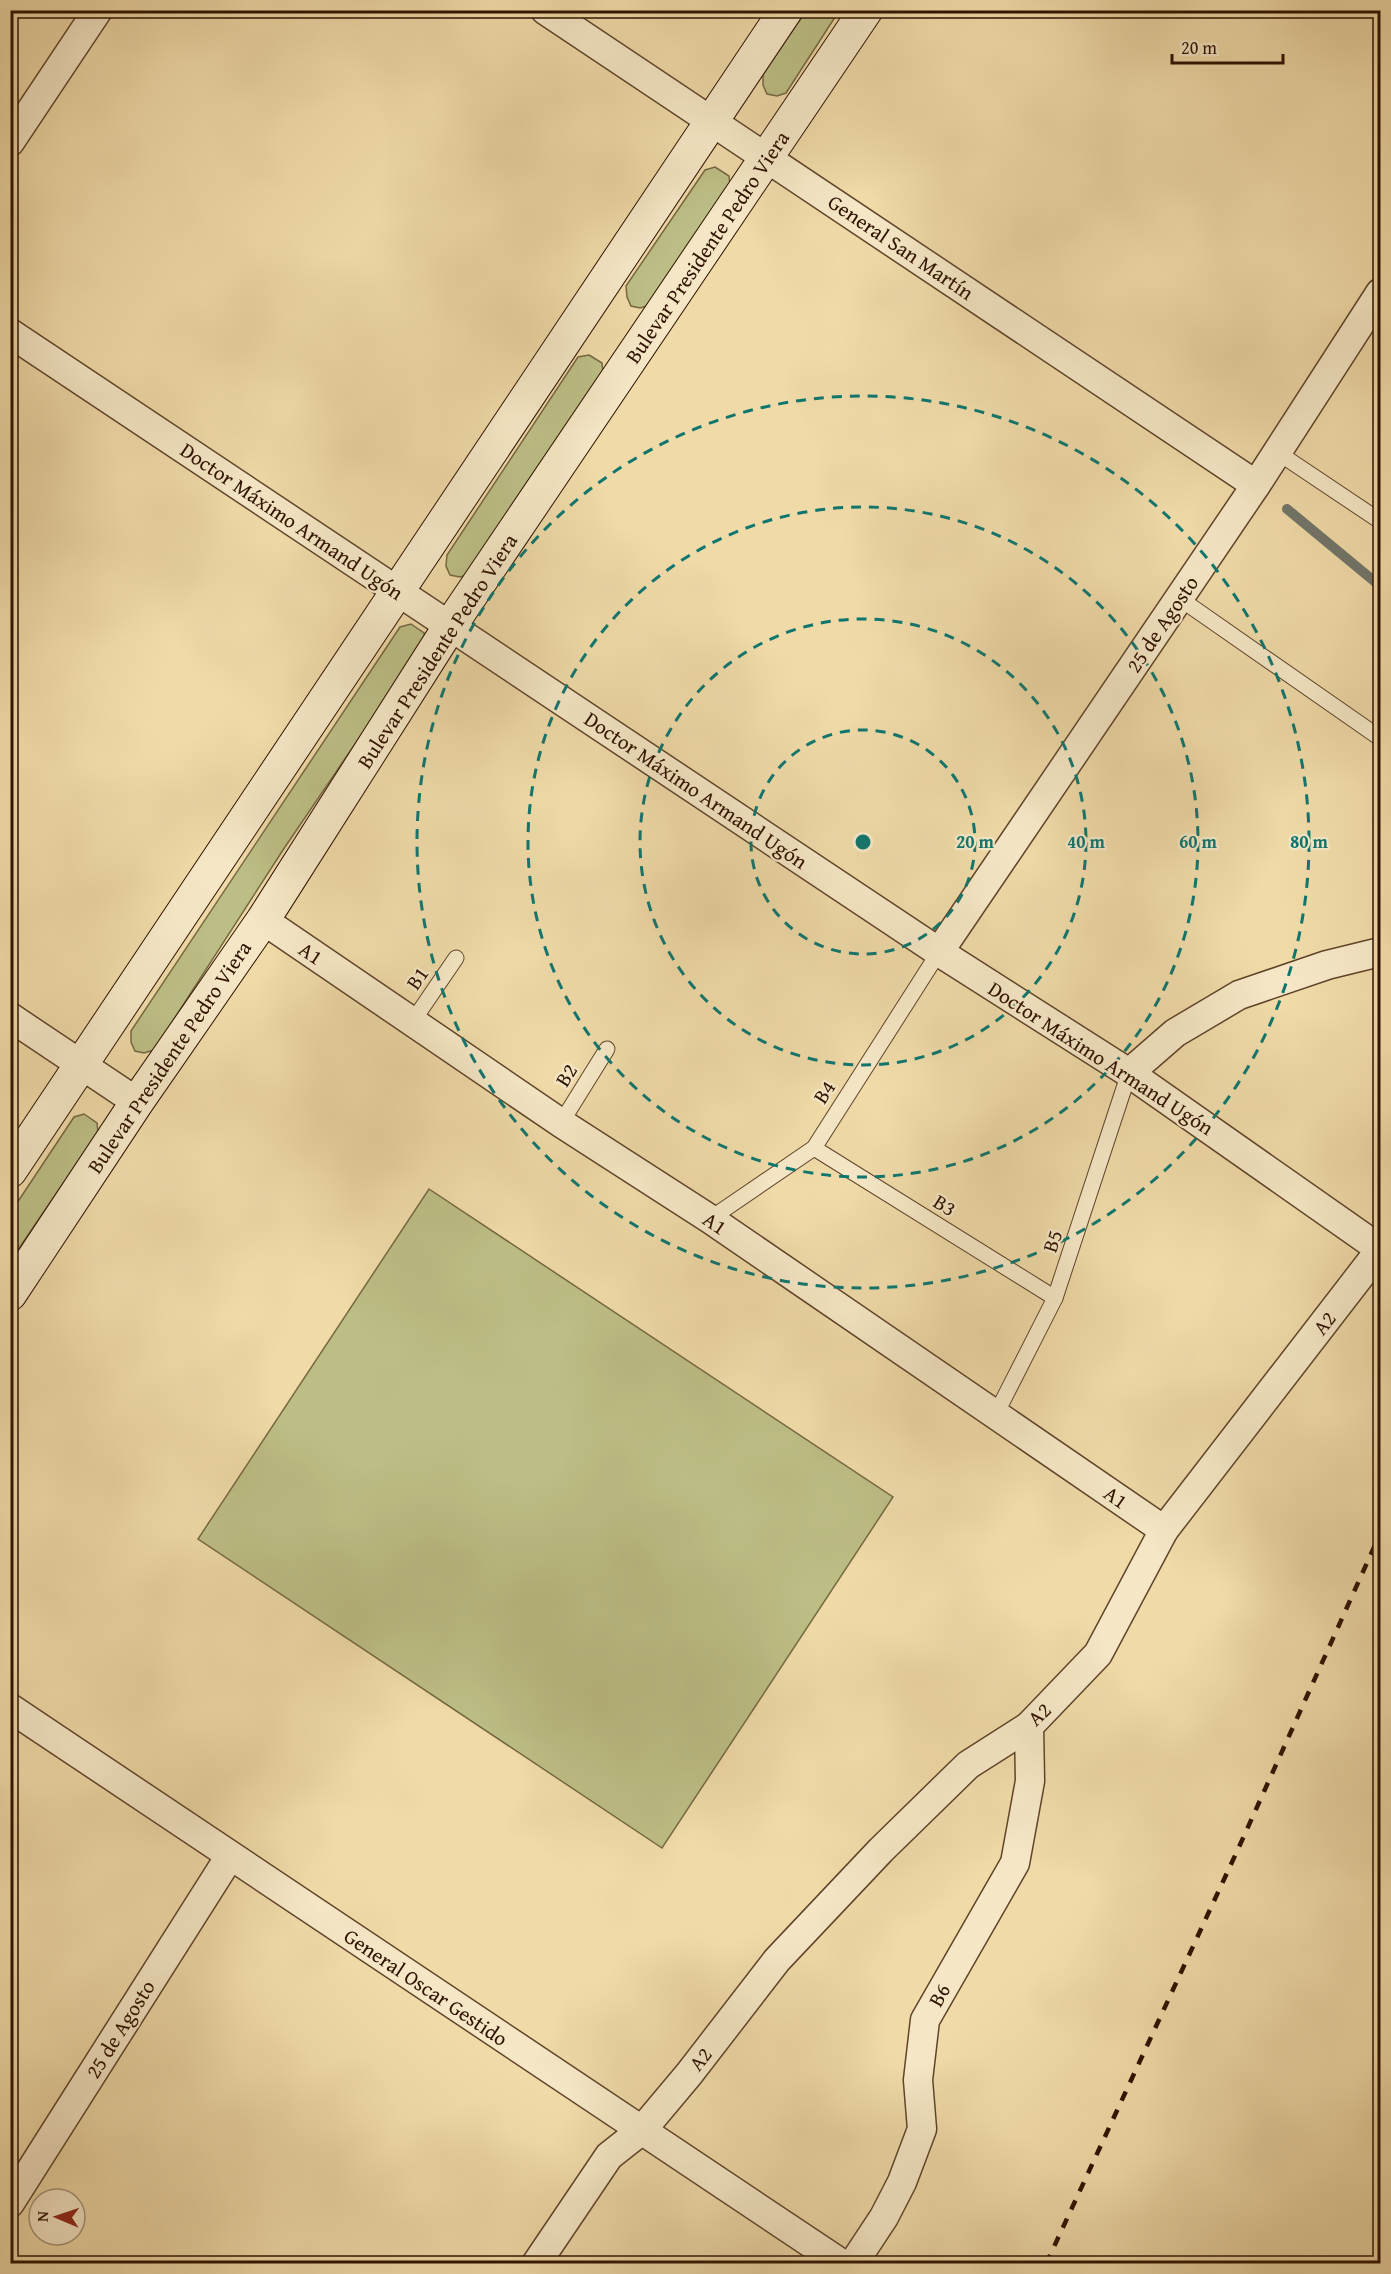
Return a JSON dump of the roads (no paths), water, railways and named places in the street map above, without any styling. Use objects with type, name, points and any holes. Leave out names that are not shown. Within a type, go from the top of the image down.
[{"type":"street","points":[[10,141],[98,10]]},
{"type":"street","name":"General San Martín","points":[[544,10],[1256,485]]},
{"type":"street","points":[[10,1171],[786,10]]},
{"type":"street","name":"Bulevar Presidente Pedro Viera","points":[[10,1294],[137,1102],[263,920],[450,626],[866,10]]},
{"type":"street","name":"25 de Agosto","points":[[939,952],[1256,485],[1380,293]]},
{"type":"street","name":"Doctor Máximo Armand Ugón","points":[[10,333],[939,952],[1129,1073],[1380,1249]]},
{"type":"street","name":"A1","points":[[263,920],[561,1123],[710,1219],[1164,1530]]},
{"type":"street","points":[[1129,1073],[1175,1033],[1239,995],[1327,965],[1380,952]]},
{"type":"street","points":[[10,1017],[137,1102]]},
{"type":"street","name":"A2","points":[[536,2264],[609,2156],[642,2130],[689,2074],[777,1960],[873,1858],[968,1765],[1029,1726],[1098,1654],[1164,1530],[1380,1249]]},
{"type":"street","name":"General Oscar Gestido","points":[[10,1708],[843,2264]]},
{"type":"street","name":"B6","points":[[853,2264],[884,2217],[922,2129],[918,2080],[926,2020],[1015,1863],[1030,1781],[1029,1726]]},
{"type":"street","name":"25 de Agosto","points":[[10,2203],[230,1856]]},
{"type":"lane","points":[[1277,452],[1380,521]]},
{"type":"lane","points":[[1179,598],[1380,738]]},
{"type":"lane","name":"B4","points":[[710,1219],[814,1148],[939,952]]},
{"type":"lane","name":"B1","points":[[413,1021],[456,958]]},
{"type":"lane","name":"B2","points":[[561,1123],[607,1049]]},
{"type":"lane","name":"B5","points":[[996,1414],[1055,1298],[1129,1073]]},
{"type":"lane","name":"B3","points":[[814,1148],[1055,1298]]},
{"type":"waterway","points":[[1287,509],[1380,586]]},
{"type":"railway","points":[[1046,2264],[1239,1847],[1380,1534]]}]
